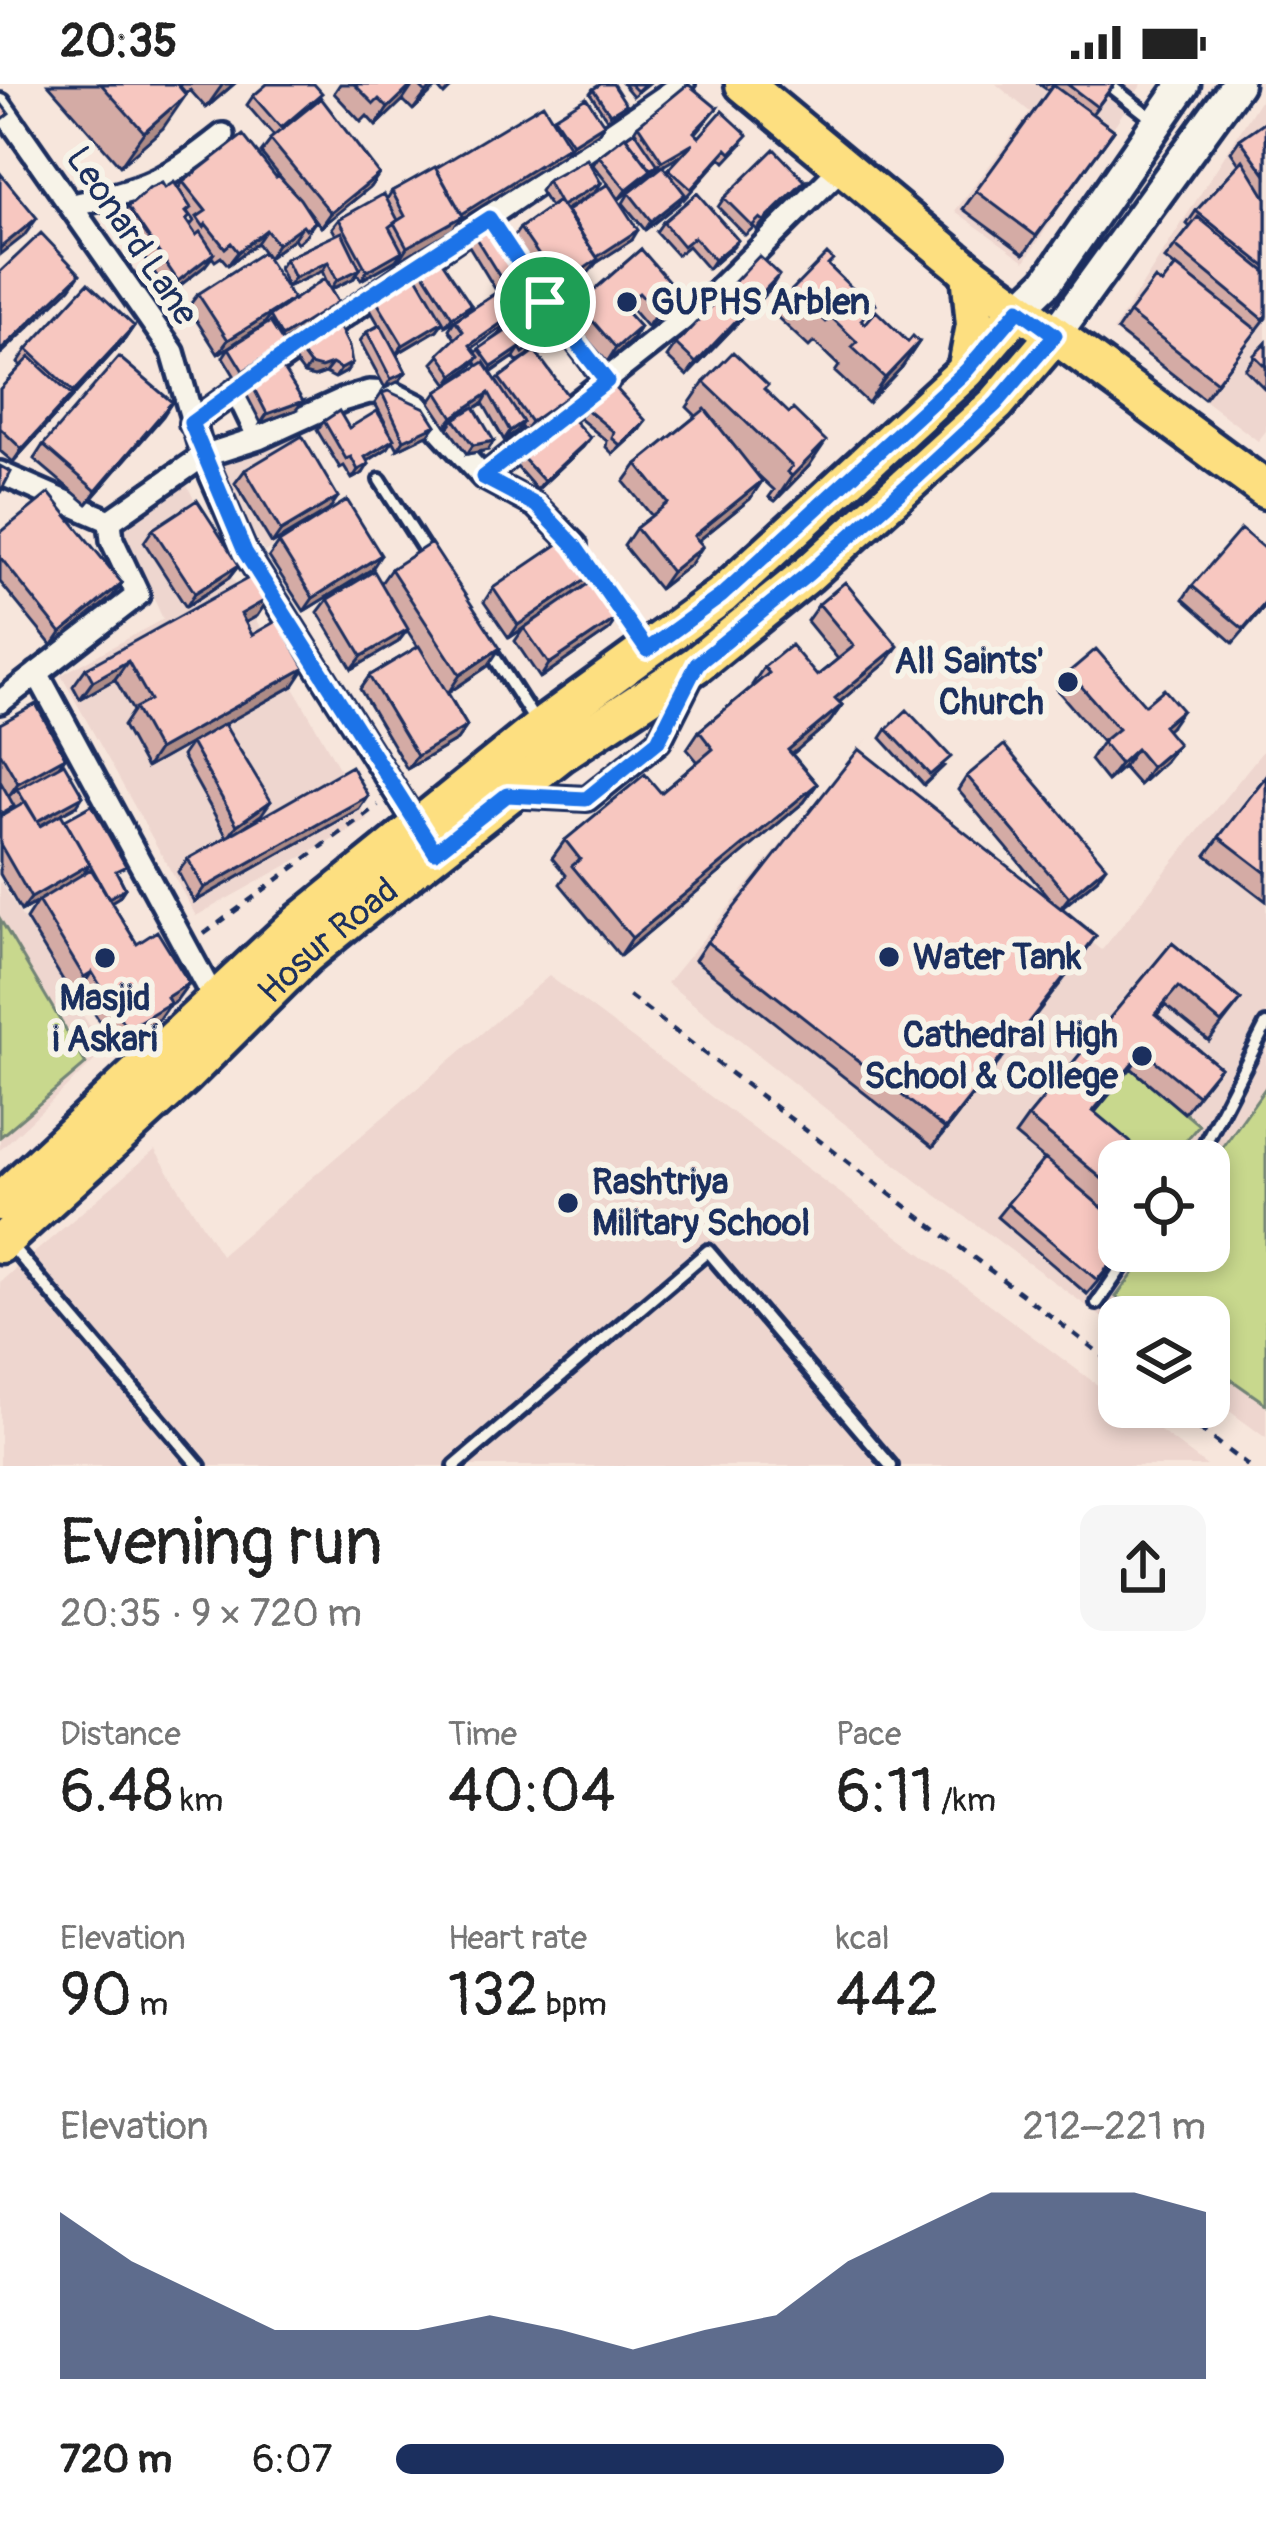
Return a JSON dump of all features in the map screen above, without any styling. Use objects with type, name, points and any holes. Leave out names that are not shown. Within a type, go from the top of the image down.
[{"type":"main road","points":[[744,84],[970,272],[1266,490]]},
{"type":"main road","points":[[1019,309],[1047,282],[1184,84]]},
{"type":"main road","points":[[1055,335],[1237,84]]},
{"type":"main road","points":[[966,371],[975,326],[970,272]]},
{"type":"main road","name":"Hosur Road","points":[[3,1242],[182,1078],[540,728],[721,596],[966,371],[1019,309]]},
{"type":"main road","name":"Hosur Road","points":[[0,1202],[214,999],[426,839],[507,795],[560,754],[697,664],[808,574],[996,404],[1055,335]]},
{"type":"street","points":[[191,423],[328,323],[500,235],[683,84]]},
{"type":"street","name":"Leonard Lane","points":[[0,105],[172,352],[203,456],[245,552],[426,839]]},
{"type":"street","points":[[73,206],[152,185],[224,135]]},
{"type":"street","points":[[483,477],[712,296],[843,166]]},
{"type":"street","points":[[500,235],[607,381]]},
{"type":"street","points":[[236,391],[260,438]]},
{"type":"street","points":[[110,521],[203,456],[260,438],[342,400],[369,392],[392,393],[418,406],[483,477],[536,505],[574,545]]},
{"type":"street","points":[[0,473],[110,521]]},
{"type":"street","points":[[0,703],[139,595],[112,540],[110,521]]},
{"type":"street","points":[[507,795],[586,799],[658,741],[697,664]]},
{"type":"street","points":[[37,673],[214,999]]},
{"type":"lane","points":[[1108,84],[1158,122]]},
{"type":"lane","points":[[380,480],[441,575]]},
{"type":"lane","points":[[478,633],[540,728]]},
{"type":"lane","points":[[1207,1140],[1266,1025]]},
{"type":"lane","points":[[3,1242],[199,1466]]},
{"type":"lane","points":[[455,1466],[708,1251],[891,1466]]},
{"type":"lane","points":[[1097,1303],[1118,1272]]},
{"type":"path","points":[[574,545],[647,650]]},
{"type":"path","points":[[185,948],[394,793]]},
{"type":"path","points":[[629,995],[1098,1352]]},
{"type":"path","points":[[1197,1428],[1247,1466]]},
{"type":"shaded area","points":[[996,84],[1142,84],[1025,261],[955,211],[1030,112]]},
{"type":"shaded area","points":[[1266,91],[1266,431],[1258,441],[1113,331]]},
{"type":"shaded area","points":[[290,431],[339,508],[264,552],[214,465]]},
{"type":"shaded area","points":[[186,483],[233,579],[368,820],[196,916],[61,675],[163,619],[118,520]]},
{"type":"shaded area","points":[[867,739],[854,757],[1102,950],[1266,747],[1266,1438],[1230,1411],[1230,1296],[1098,1296],[1098,1315],[917,1181],[667,983]]},
{"type":"shaded area","points":[[0,881],[105,1051],[0,1150]]},
{"type":"shaded area","name":"Rashtriya Military School","points":[[549,976],[1098,1385],[1098,1428],[1156,1428],[1207,1466],[0,1466],[0,1282],[155,1150],[221,1255]]},
{"type":"green space","points":[[0,919],[86,1064],[0,1137]]},
{"type":"green space","points":[[1131,1068],[1199,1125],[1186,1140],[1098,1143],[1081,1129]]},
{"type":"green space","points":[[1266,1087],[1266,1404],[1230,1379],[1230,1296],[1117,1296],[1134,1272],[1230,1272],[1228,1140]]},
{"type":"building","points":[[101,84],[177,84],[186,95],[144,132]]},
{"type":"building","points":[[267,84],[314,84],[322,93],[281,128],[253,96]]},
{"type":"building","points":[[354,84],[413,84],[388,108],[379,99],[374,104]]},
{"type":"building","points":[[613,84],[626,104],[610,114],[593,89]]},
{"type":"building","points":[[688,84],[717,108],[694,132],[699,137],[722,111],[748,135],[731,153],[727,149],[691,189],[669,169],[693,143],[662,161],[638,125]]},
{"type":"building","points":[[1067,84],[1114,84],[1097,107]]},
{"type":"building","points":[[1053,85],[1114,130],[1036,236],[976,191]]},
{"type":"building","points":[[586,97],[604,124],[572,144],[554,117]]},
{"type":"building","points":[[321,98],[379,174],[331,213],[270,139]]},
{"type":"building","points":[[543,104],[569,146],[462,214],[436,168]]},
{"type":"building","points":[[1266,121],[1266,175],[1240,139]]},
{"type":"building","points":[[635,131],[658,165],[651,169],[626,137]]},
{"type":"building","points":[[243,135],[315,222],[277,244],[266,230],[238,252],[231,243],[225,248],[206,224],[204,227],[197,217],[206,211],[183,182]]},
{"type":"building","points":[[625,136],[651,170],[626,190],[599,156]]},
{"type":"building","points":[[774,149],[805,181],[764,221],[760,218],[752,226],[724,198]]},
{"type":"building","points":[[587,159],[601,183],[561,206],[547,181]]},
{"type":"building","points":[[1243,160],[1266,198],[1266,267],[1196,211]]},
{"type":"building","points":[[663,166],[685,194],[651,221],[629,193]]},
{"type":"building","points":[[435,167],[463,216],[407,247],[394,223],[405,216],[392,191]]},
{"type":"building","points":[[0,173],[37,218],[0,248]]},
{"type":"building","points":[[174,182],[191,208],[186,220],[214,253],[178,281],[128,207],[150,188],[162,183],[165,188]]},
{"type":"building","points":[[608,184],[638,230],[597,257],[567,211]]},
{"type":"building","points":[[697,193],[738,240],[714,260],[694,237],[683,246],[663,222]]},
{"type":"building","points":[[384,194],[398,220],[389,227],[402,251],[367,271],[339,219]]},
{"type":"building","points":[[558,201],[598,259],[560,286],[520,228]]},
{"type":"building","points":[[1198,217],[1266,272],[1263,319],[1175,246]]},
{"type":"building","points":[[493,218],[544,293],[470,345],[479,357],[454,375],[439,354],[463,331],[455,320],[504,288],[513,298],[472,232]]},
{"type":"building","points":[[342,232],[360,269],[337,280],[328,262],[294,278],[285,259]]},
{"type":"building","points":[[41,233],[80,274],[0,351],[0,272]]},
{"type":"building","points":[[641,249],[679,293],[657,313],[639,293],[622,307],[640,327],[616,348],[578,304]]},
{"type":"building","points":[[263,252],[293,299],[228,340],[198,294]]},
{"type":"building","points":[[827,254],[833,260],[828,265],[860,296],[849,309],[852,312],[868,296],[876,304],[861,320],[865,324],[876,311],[908,342],[913,336],[919,342],[885,378],[852,347],[857,342],[831,317],[826,322],[792,290]]},
{"type":"building","points":[[759,256],[779,275],[696,363],[676,344]]},
{"type":"building","points":[[439,257],[471,305],[452,317],[421,268]]},
{"type":"building","points":[[1176,266],[1257,330],[1217,382],[1129,313],[1155,279],[1162,284]]},
{"type":"building","points":[[415,273],[443,321],[403,345],[374,297]]},
{"type":"building","points":[[324,279],[338,302],[282,337],[270,316]]},
{"type":"building","points":[[88,283],[134,326],[73,392],[27,349]]},
{"type":"building","points":[[518,317],[534,345],[523,353],[520,348],[492,367],[479,349]]},
{"type":"building","points":[[270,322],[285,345],[243,371],[229,348]]},
{"type":"building","points":[[338,324],[352,363],[341,369],[332,364],[310,365],[298,349]]},
{"type":"building","points":[[381,325],[406,372],[391,379],[367,332]]},
{"type":"building","points":[[1266,343],[1266,367],[1254,355]]},
{"type":"building","points":[[535,351],[568,396],[531,422],[499,378]]},
{"type":"building","points":[[733,352],[789,413],[793,409],[826,441],[792,476],[787,472],[792,466],[704,382]]},
{"type":"building","points":[[30,357],[71,395],[22,449],[0,428],[0,389]]},
{"type":"building","points":[[119,357],[172,402],[96,491],[43,445]]},
{"type":"building","points":[[484,362],[523,422],[510,431],[489,393],[453,417],[437,392]]},
{"type":"building","points":[[279,363],[303,401],[267,414],[252,385]]},
{"type":"building","points":[[612,384],[646,421],[620,445],[612,438],[614,432],[586,409]]},
{"type":"building","points":[[388,391],[425,408],[436,425],[404,440],[382,393]]},
{"type":"building","points":[[474,407],[494,441],[473,445],[454,419]]},
{"type":"building","points":[[705,409],[762,481],[694,536],[703,546],[671,572],[636,528],[668,503],[637,464]]},
{"type":"building","points":[[339,411],[349,428],[377,411],[394,439],[365,457],[369,464],[358,470],[324,421]]},
{"type":"building","points":[[568,414],[590,438],[544,481],[522,457]]},
{"type":"building","points":[[302,436],[338,497],[281,531],[245,470]]},
{"type":"building","points":[[0,466],[11,472],[0,493]]},
{"type":"building","points":[[49,493],[122,583],[61,633],[0,557],[0,533]]},
{"type":"building","points":[[197,500],[239,565],[195,593],[153,529]]},
{"type":"building","points":[[347,500],[381,555],[313,598],[279,543]]},
{"type":"building","points":[[1241,529],[1266,550],[1266,602],[1243,629],[1192,586]]},
{"type":"building","points":[[574,533],[599,570],[518,625],[493,588]]},
{"type":"building","points":[[431,543],[500,648],[460,675],[391,569]]},
{"type":"building","points":[[374,571],[408,629],[362,656],[328,599]]},
{"type":"building","points":[[256,574],[269,598],[241,614],[252,635],[278,620],[305,668],[158,750],[135,708],[150,700],[128,661],[93,681],[86,668]]},
{"type":"building","points":[[592,581],[617,618],[549,664],[524,628]]},
{"type":"building","points":[[845,582],[898,646],[835,698],[842,705],[788,750],[817,784],[632,938],[572,866],[580,859],[565,840],[645,774],[661,793],[713,749],[699,731],[769,673],[764,667],[791,645],[817,676],[854,646],[819,604]]},
{"type":"building","points":[[419,646],[467,726],[417,756],[369,676]]},
{"type":"building","points":[[1096,649],[1145,705],[1164,689],[1182,710],[1163,726],[1178,744],[1151,767],[1136,749],[1120,764],[1102,742],[1118,729],[1069,672]]},
{"type":"building","points":[[36,704],[65,757],[18,783],[0,752],[0,724]]},
{"type":"building","points":[[907,710],[951,757],[930,775],[887,729]]},
{"type":"building","points":[[224,724],[271,801],[237,825],[191,743]]},
{"type":"building","points":[[1004,745],[1106,866],[1069,897],[967,776]]},
{"type":"building","name":"Water Tank","points":[[859,749],[1096,936],[945,1129],[707,942]]},
{"type":"building","points":[[64,763],[83,796],[37,821],[17,789]]},
{"type":"building","points":[[351,766],[368,796],[204,888],[188,859]]},
{"type":"building","points":[[1266,776],[1266,873],[1219,837]]},
{"type":"building","points":[[0,781],[14,806],[0,814]]},
{"type":"building","points":[[26,802],[40,826],[61,814],[90,864],[31,898],[0,844],[0,817]]},
{"type":"building","points":[[92,805],[126,866],[116,871],[125,888],[109,898],[65,820]]},
{"type":"building","points":[[91,869],[137,944],[157,931],[189,983],[167,997],[170,1003],[127,1029],[92,972],[84,977],[38,901]]},
{"type":"building","points":[[1172,943],[1241,1000],[1221,1023],[1178,987],[1155,1014],[1220,1067],[1197,1095],[1143,1051],[1093,1111],[1128,1140],[1098,1140],[1098,1175],[1028,1117]]},
{"type":"building","points":[[1045,1159],[1098,1204],[1098,1272],[1104,1272],[1097,1280],[1007,1204]]},
{"type":"place","name":"GUPHS Arblen","points":[[627,302]]},
{"type":"place","name":"All Saints' Church","points":[[1068,682]]},
{"type":"place","name":"Water Tank","points":[[889,957]]},
{"type":"place","name":"Masjid i Askari","points":[[105,958]]},
{"type":"place","name":"Cathedral High School & College","points":[[1142,1056]]},
{"type":"place","name":"Rashtriya Military School","points":[[568,1203]]},
{"type":"route","points":[[489,218],[545,302],[607,381],[483,477],[536,505],[574,545],[647,650],[721,596],[966,371],[1019,309],[1055,335],[996,404],[917,477],[697,664],[658,741],[586,799],[507,795],[435,852],[245,552],[191,423],[328,323],[489,218]]}]
